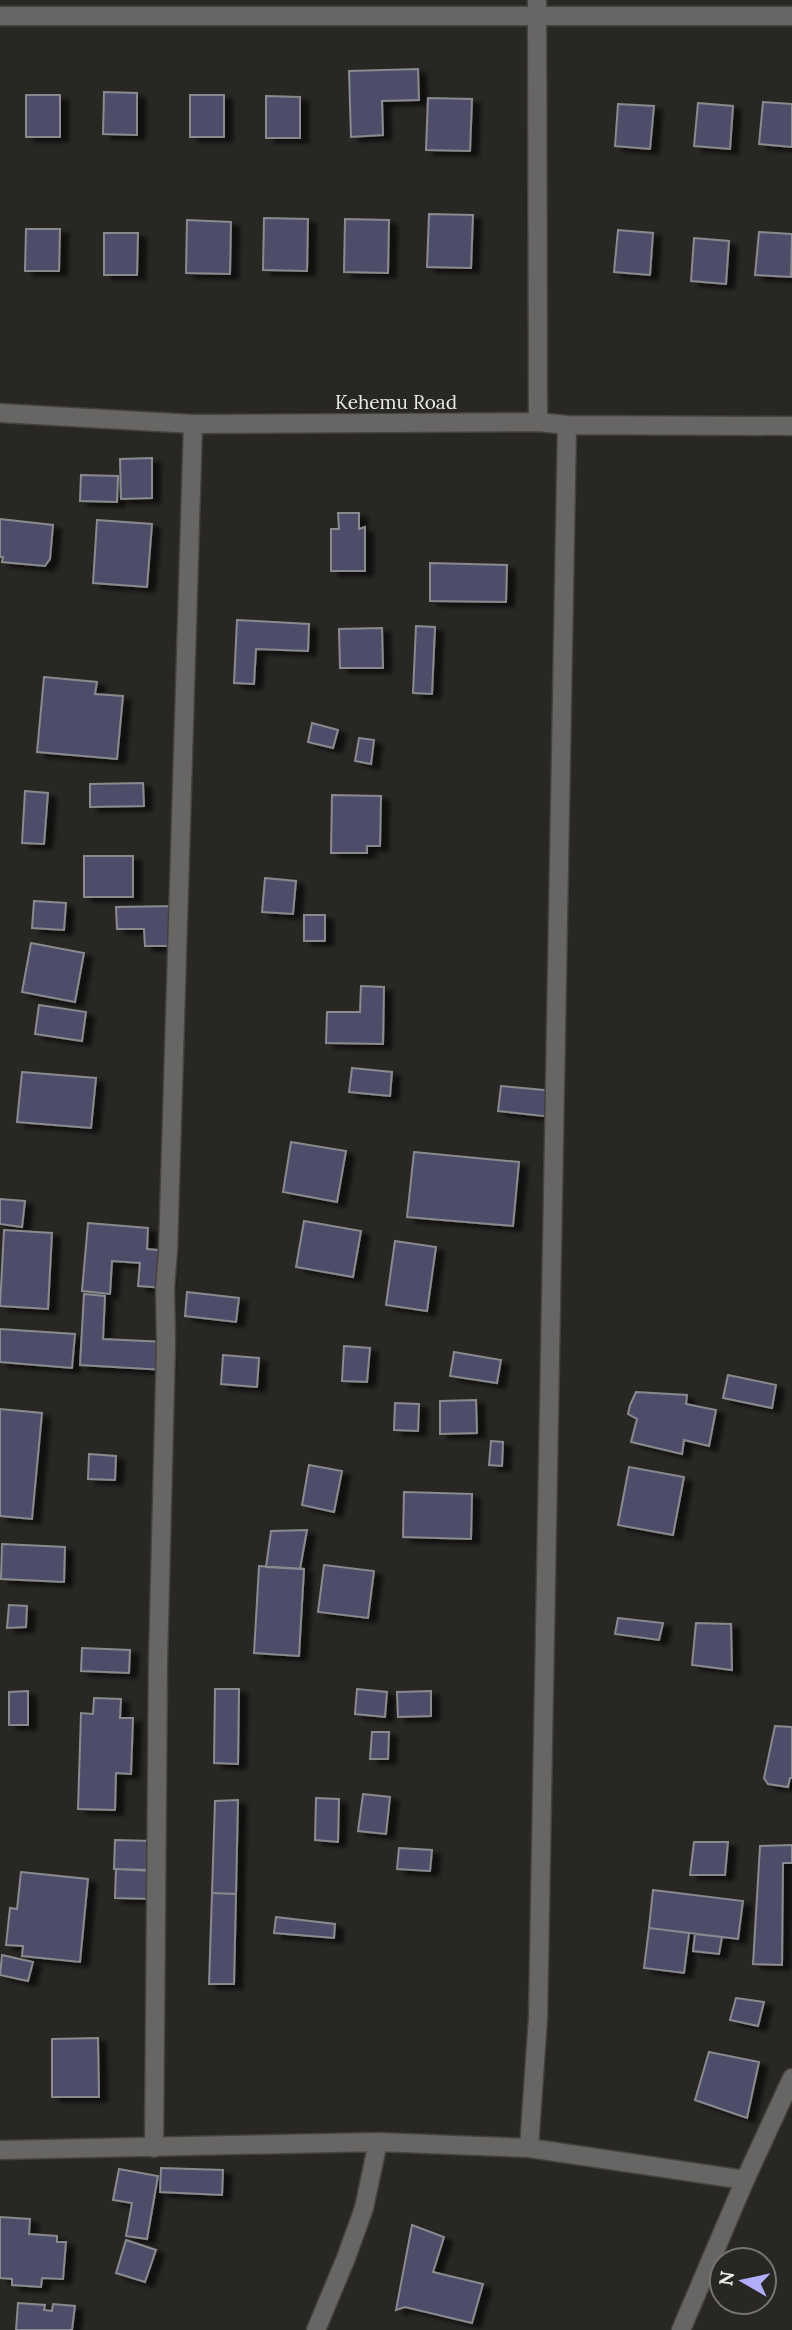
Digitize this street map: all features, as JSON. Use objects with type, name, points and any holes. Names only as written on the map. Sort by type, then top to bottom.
[{"type":"street","points":[[0,16],[537,7],[792,16]]},
{"type":"street","points":[[537,7],[538,422]]},
{"type":"street","name":"Kehemu Road","points":[[0,414],[193,424],[538,422],[567,425],[792,426]]},
{"type":"street","points":[[154,2147],[165,1288],[193,424]]},
{"type":"street","points":[[529,2148],[538,2003],[567,425]]},
{"type":"street","points":[[681,2330],[792,2078]]},
{"type":"street","points":[[317,2330],[363,2208],[378,2142]]},
{"type":"street","points":[[0,2150],[378,2142],[529,2148],[745,2180]]},
{"type":"building","points":[[418,69],[419,100],[382,101],[383,135],[351,137],[349,71]]},
{"type":"building","points":[[104,92],[137,93],[137,135],[103,134]]},
{"type":"building","points":[[26,95],[60,95],[60,137],[26,137]]},
{"type":"building","points":[[190,95],[224,95],[224,137],[190,137]]},
{"type":"building","points":[[266,96],[300,97],[300,138],[266,138]]},
{"type":"building","points":[[428,98],[472,99],[470,151],[426,150]]},
{"type":"building","points":[[763,102],[792,104],[792,147],[759,144]]},
{"type":"building","points":[[698,103],[733,106],[730,149],[694,146]]},
{"type":"building","points":[[618,104],[654,106],[650,149],[615,146]]},
{"type":"building","points":[[429,214],[473,215],[471,268],[427,267]]},
{"type":"building","points":[[264,218],[308,219],[307,271],[263,270]]},
{"type":"building","points":[[345,219],[389,220],[388,273],[344,272]]},
{"type":"building","points":[[187,220],[231,222],[230,274],[186,273]]},
{"type":"building","points":[[26,229],[60,229],[59,271],[25,271]]},
{"type":"building","points":[[618,230],[653,233],[650,275],[614,272]]},
{"type":"building","points":[[759,232],[792,234],[791,277],[755,275]]},
{"type":"building","points":[[104,233],[138,233],[137,275],[104,275]]},
{"type":"building","points":[[694,238],[729,241],[726,284],[691,281]]},
{"type":"building","points":[[152,458],[152,498],[121,499],[120,459]]},
{"type":"building","points":[[81,475],[118,476],[117,502],[80,501]]},
{"type":"building","points":[[338,513],[359,513],[359,529],[365,527],[365,571],[331,571],[331,529],[339,529]]},
{"type":"building","points":[[0,519],[53,525],[50,559],[45,566],[2,562]]},
{"type":"building","points":[[97,520],[152,524],[147,587],[93,583]]},
{"type":"building","points":[[430,563],[507,565],[506,602],[430,601]]},
{"type":"building","points":[[237,620],[309,624],[308,651],[256,649],[254,684],[234,683]]},
{"type":"building","points":[[416,626],[435,627],[432,694],[413,693]]},
{"type":"building","points":[[382,628],[383,668],[340,668],[339,629]]},
{"type":"building","points":[[44,677],[97,682],[95,694],[123,696],[117,759],[37,752]]},
{"type":"building","points":[[312,723],[338,730],[333,748],[308,742]]},
{"type":"building","points":[[359,738],[374,740],[371,764],[355,761]]},
{"type":"building","points":[[143,783],[144,806],[90,807],[90,784]]},
{"type":"building","points":[[25,791],[48,793],[44,844],[22,843]]},
{"type":"building","points":[[332,795],[381,796],[380,846],[367,846],[367,853],[331,853]]},
{"type":"building","points":[[84,856],[133,856],[133,897],[84,897]]},
{"type":"building","points":[[265,878],[296,881],[293,914],[262,912]]},
{"type":"building","points":[[34,901],[66,903],[64,930],[32,928]]},
{"type":"building","points":[[176,906],[176,946],[145,946],[144,929],[117,929],[116,907]]},
{"type":"building","points":[[304,915],[325,915],[325,941],[304,941]]},
{"type":"building","points":[[31,943],[84,953],[75,1002],[22,992]]},
{"type":"building","points":[[361,986],[384,987],[383,1044],[326,1043],[327,1012],[360,1012]]},
{"type":"building","points":[[39,1005],[86,1012],[82,1041],[35,1034]]},
{"type":"building","points":[[352,1068],[392,1072],[390,1096],[349,1092]]},
{"type":"building","points":[[22,1072],[96,1078],[91,1128],[17,1122]]},
{"type":"building","points":[[501,1086],[554,1091],[552,1117],[498,1111]]},
{"type":"building","points":[[291,1142],[346,1151],[337,1202],[283,1192]]},
{"type":"building","points":[[414,1152],[519,1162],[513,1226],[407,1217]]},
{"type":"building","points":[[0,1199],[25,1201],[22,1227],[0,1224]]},
{"type":"building","points":[[304,1221],[361,1231],[353,1277],[296,1267]]},
{"type":"building","points":[[88,1223],[148,1228],[147,1249],[168,1251],[165,1288],[138,1286],[140,1263],[112,1261],[110,1294],[82,1291]]},
{"type":"building","points":[[4,1230],[52,1233],[48,1309],[0,1306]]},
{"type":"building","points":[[395,1241],[436,1247],[427,1311],[386,1305]]},
{"type":"building","points":[[187,1292],[239,1298],[236,1322],[185,1316]]},
{"type":"building","points":[[84,1294],[105,1296],[103,1339],[166,1342],[165,1370],[80,1365]]},
{"type":"building","points":[[0,1329],[75,1334],[72,1368],[0,1362]]},
{"type":"building","points":[[344,1346],[370,1348],[367,1382],[342,1381]]},
{"type":"building","points":[[454,1352],[501,1360],[497,1383],[450,1376]]},
{"type":"building","points":[[223,1355],[259,1358],[257,1387],[221,1384]]},
{"type":"building","points":[[728,1375],[776,1385],[772,1408],[723,1398]]},
{"type":"building","points":[[636,1392],[687,1395],[686,1404],[716,1410],[709,1446],[684,1440],[682,1454],[631,1442],[637,1419],[628,1414]]},
{"type":"building","points":[[476,1400],[477,1433],[440,1434],[440,1401]]},
{"type":"building","points":[[395,1403],[419,1404],[418,1431],[394,1430]]},
{"type":"building","points":[[0,1409],[42,1413],[32,1519],[0,1516]]},
{"type":"building","points":[[491,1441],[503,1442],[502,1466],[489,1465]]},
{"type":"building","points":[[89,1454],[116,1456],[115,1480],[88,1479]]},
{"type":"building","points":[[309,1465],[342,1471],[334,1512],[302,1505]]},
{"type":"building","points":[[629,1467],[684,1477],[673,1535],[618,1525]]},
{"type":"building","points":[[404,1492],[472,1494],[471,1539],[403,1537]]},
{"type":"building","points":[[307,1530],[300,1569],[266,1567],[271,1531]]},
{"type":"building","points":[[2,1544],[65,1547],[64,1582],[1,1579]]},
{"type":"building","points":[[324,1565],[374,1571],[368,1618],[318,1612]]},
{"type":"building","points":[[259,1566],[304,1569],[299,1656],[254,1653]]},
{"type":"building","points":[[9,1605],[27,1606],[26,1627],[7,1628]]},
{"type":"building","points":[[618,1618],[663,1623],[659,1640],[615,1634]]},
{"type":"building","points":[[696,1623],[731,1624],[732,1670],[692,1665]]},
{"type":"building","points":[[82,1648],[130,1650],[129,1673],[81,1671]]},
{"type":"building","points":[[215,1689],[239,1689],[238,1764],[214,1763]]},
{"type":"building","points":[[357,1689],[387,1692],[385,1717],[355,1714]]},
{"type":"building","points":[[28,1691],[28,1725],[9,1725],[9,1692]]},
{"type":"building","points":[[431,1691],[431,1716],[398,1717],[397,1692]]},
{"type":"building","points":[[94,1698],[121,1699],[120,1718],[133,1718],[131,1774],[116,1773],[115,1810],[78,1809],[81,1713],[93,1714]]},
{"type":"building","points":[[775,1726],[792,1727],[792,1778],[788,1787],[768,1784],[764,1778]]},
{"type":"building","points":[[372,1732],[389,1732],[388,1759],[370,1759]]},
{"type":"building","points":[[363,1794],[390,1797],[386,1834],[358,1831]]},
{"type":"building","points":[[316,1798],[339,1799],[338,1842],[315,1840]]},
{"type":"building","points":[[238,1800],[236,1894],[212,1893],[215,1801]]},
{"type":"building","points":[[115,1840],[153,1841],[152,1870],[114,1869]]},
{"type":"building","points":[[694,1842],[728,1842],[725,1875],[690,1875]]},
{"type":"building","points":[[792,1845],[792,1863],[783,1863],[782,1965],[753,1964],[760,1846]]},
{"type":"building","points":[[399,1848],[432,1850],[430,1871],[397,1869]]},
{"type":"building","points":[[116,1869],[154,1871],[153,1899],[115,1898]]},
{"type":"building","points":[[21,1872],[88,1879],[80,1962],[22,1956],[23,1946],[6,1945],[10,1908],[17,1909]]},
{"type":"building","points":[[653,1890],[743,1901],[738,1939],[649,1928]]},
{"type":"building","points":[[212,1893],[236,1894],[234,1984],[209,1984]]},
{"type":"building","points":[[276,1917],[335,1924],[334,1938],[274,1933]]},
{"type":"building","points":[[649,1928],[689,1933],[684,1973],[644,1968]]},
{"type":"building","points":[[695,1934],[722,1937],[719,1954],[693,1951]]},
{"type":"building","points":[[2,1955],[33,1962],[28,1981],[0,1975]]},
{"type":"building","points":[[736,1998],[764,2002],[758,2026],[730,2020]]},
{"type":"building","points":[[98,2038],[99,2097],[52,2097],[52,2039]]},
{"type":"building","points":[[709,2052],[759,2062],[747,2118],[695,2100]]},
{"type":"building","points":[[161,2168],[223,2170],[222,2195],[160,2192]]},
{"type":"building","points":[[119,2169],[158,2176],[147,2239],[126,2236],[132,2203],[113,2200]]},
{"type":"building","points":[[0,2217],[30,2219],[29,2234],[57,2236],[57,2242],[66,2242],[63,2279],[42,2278],[41,2287],[12,2285],[12,2279],[0,2278]]},
{"type":"building","points":[[412,2225],[444,2237],[433,2272],[483,2284],[472,2323],[405,2307],[396,2310]]},
{"type":"building","points":[[126,2240],[156,2250],[145,2282],[116,2273]]},
{"type":"building","points":[[18,2303],[45,2305],[44,2310],[52,2311],[53,2304],[75,2306],[72,2330],[16,2330]]}]
